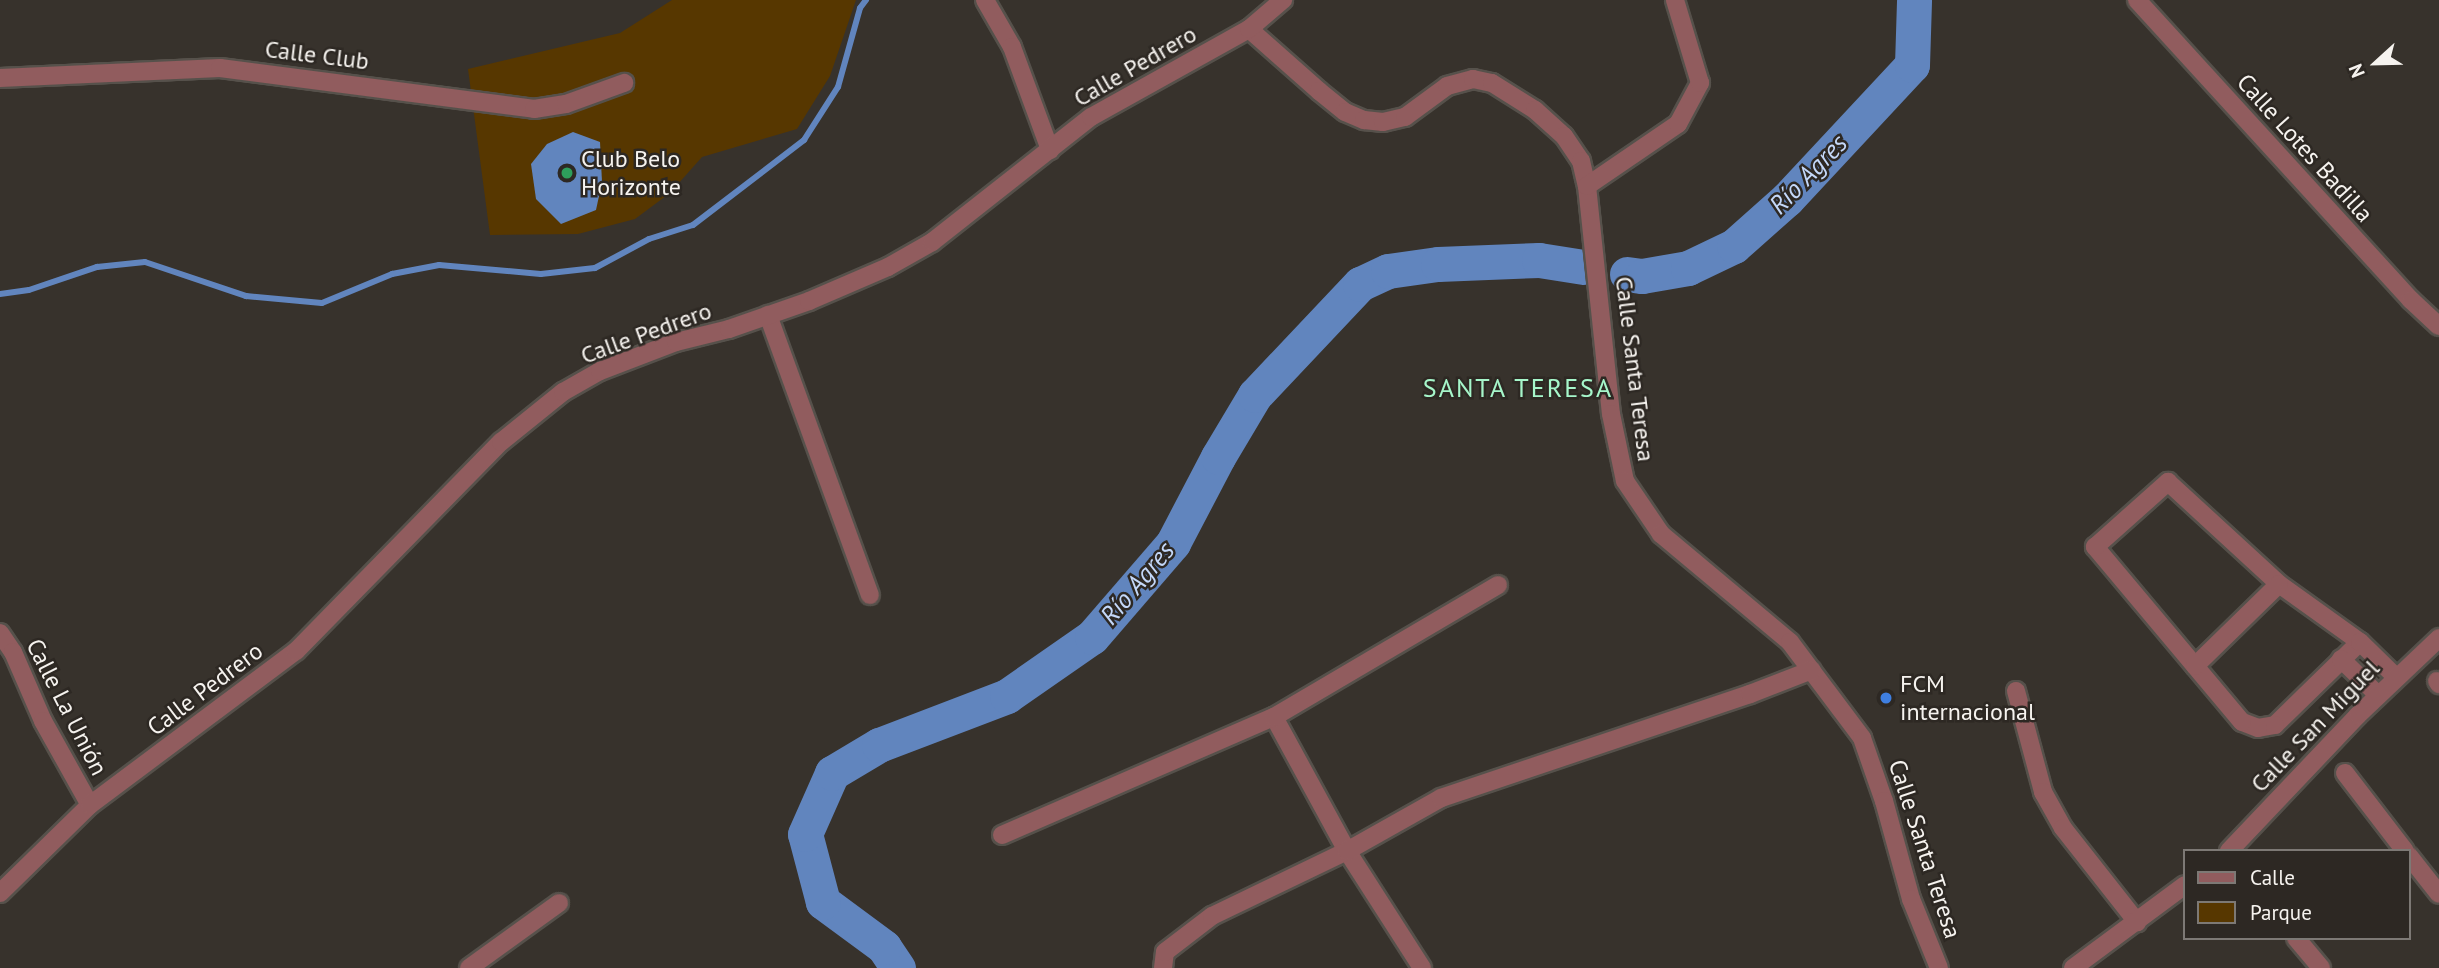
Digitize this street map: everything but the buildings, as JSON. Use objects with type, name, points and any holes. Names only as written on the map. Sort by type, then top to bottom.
[{"type":"street","points":[[985,0],[1012,47],[1050,150]]},
{"type":"street","name":"Calle Pedrero","points":[[0,892],[90,804],[296,651],[501,442],[563,392],[600,371],[664,347],[768,315],[888,267],[932,242],[1091,117],[1249,29],[1283,0]]},
{"type":"street","points":[[1587,186],[1678,124],[1700,83],[1675,0]]},
{"type":"street","name":"Calle Lotes Badilla","points":[[2137,0],[2410,300],[2439,326]]},
{"type":"street","name":"Calle Santa Teresa","points":[[1249,29],[1345,112],[1364,120],[1383,122],[1405,117],[1447,86],[1461,80],[1492,83],[1535,110],[1564,136],[1581,161],[1587,186],[1611,414],[1625,481],[1661,534],[1790,642],[1862,738],[1884,801],[1911,899],[1939,968]]},
{"type":"street","name":"Calle Club","points":[[0,78],[220,68],[534,109],[566,104],[624,83]]},
{"type":"street","points":[[768,315],[870,595]]},
{"type":"street","points":[[2360,642],[2275,724],[2258,728],[2242,722],[2095,547],[2168,481],[2279,584],[2360,642],[2396,677]]},
{"type":"street","points":[[2195,666],[2279,584]]},
{"type":"street","points":[[1002,835],[1274,717],[1498,585]]},
{"type":"street","name":"Calle La Unión","points":[[0,633],[13,652],[43,721],[90,804]]},
{"type":"street","name":"Calle San Miguel","points":[[2231,849],[2378,695],[2439,638]]},
{"type":"street","points":[[2341,659],[2378,695]]},
{"type":"street","points":[[1163,968],[1165,952],[1212,916],[1347,851],[1441,798],[1750,694],[1812,670]]},
{"type":"street","points":[[2016,691],[2043,792],[2063,828],[2137,922]]},
{"type":"street","points":[[1274,717],[1347,851],[1422,968]]},
{"type":"street","points":[[2344,773],[2403,849]]},
{"type":"street","points":[[2411,859],[2439,894]]},
{"type":"street","points":[[2073,968],[2184,887]]},
{"type":"street","points":[[469,968],[559,903]]},
{"type":"street","points":[[2298,940],[2321,968]]},
{"type":"green space","name":"Club Belo Horizonte","points":[[672,0],[856,0],[830,76],[797,129],[702,157],[670,193],[635,219],[578,234],[490,235],[468,69],[620,33]]},
{"type":"water","name":"Club Belo Horizonte","points":[[573,132],[600,142],[602,182],[596,210],[561,224],[536,199],[531,164],[547,144]]},
{"type":"waterway","points":[[0,294],[29,290],[97,267],[145,262],[246,296],[322,303],[392,274],[439,265],[541,274],[595,268],[649,239],[693,225],[804,140],[838,87],[860,8],[866,0]]},
{"type":"waterway","name":"Río Agres","points":[[1627,274],[1642,276],[1688,268],[1734,246],[1787,199],[1912,65],[1914,0]]},
{"type":"waterway","name":"Río Agres","points":[[898,968],[884,947],[823,902],[805,834],[832,773],[879,745],[1007,696],[1092,637],[1173,543],[1218,457],[1255,395],[1360,284],[1388,271],[1438,264],[1539,260],[1583,267]]},
{"type":"place","name":"Club Belo Horizonte","points":[[567,173]]},
{"type":"place","name":"FCM internacional","points":[[1886,698]]},
{"type":"district","name":"SANTA TERESA","points":[[1518,388]]}]
